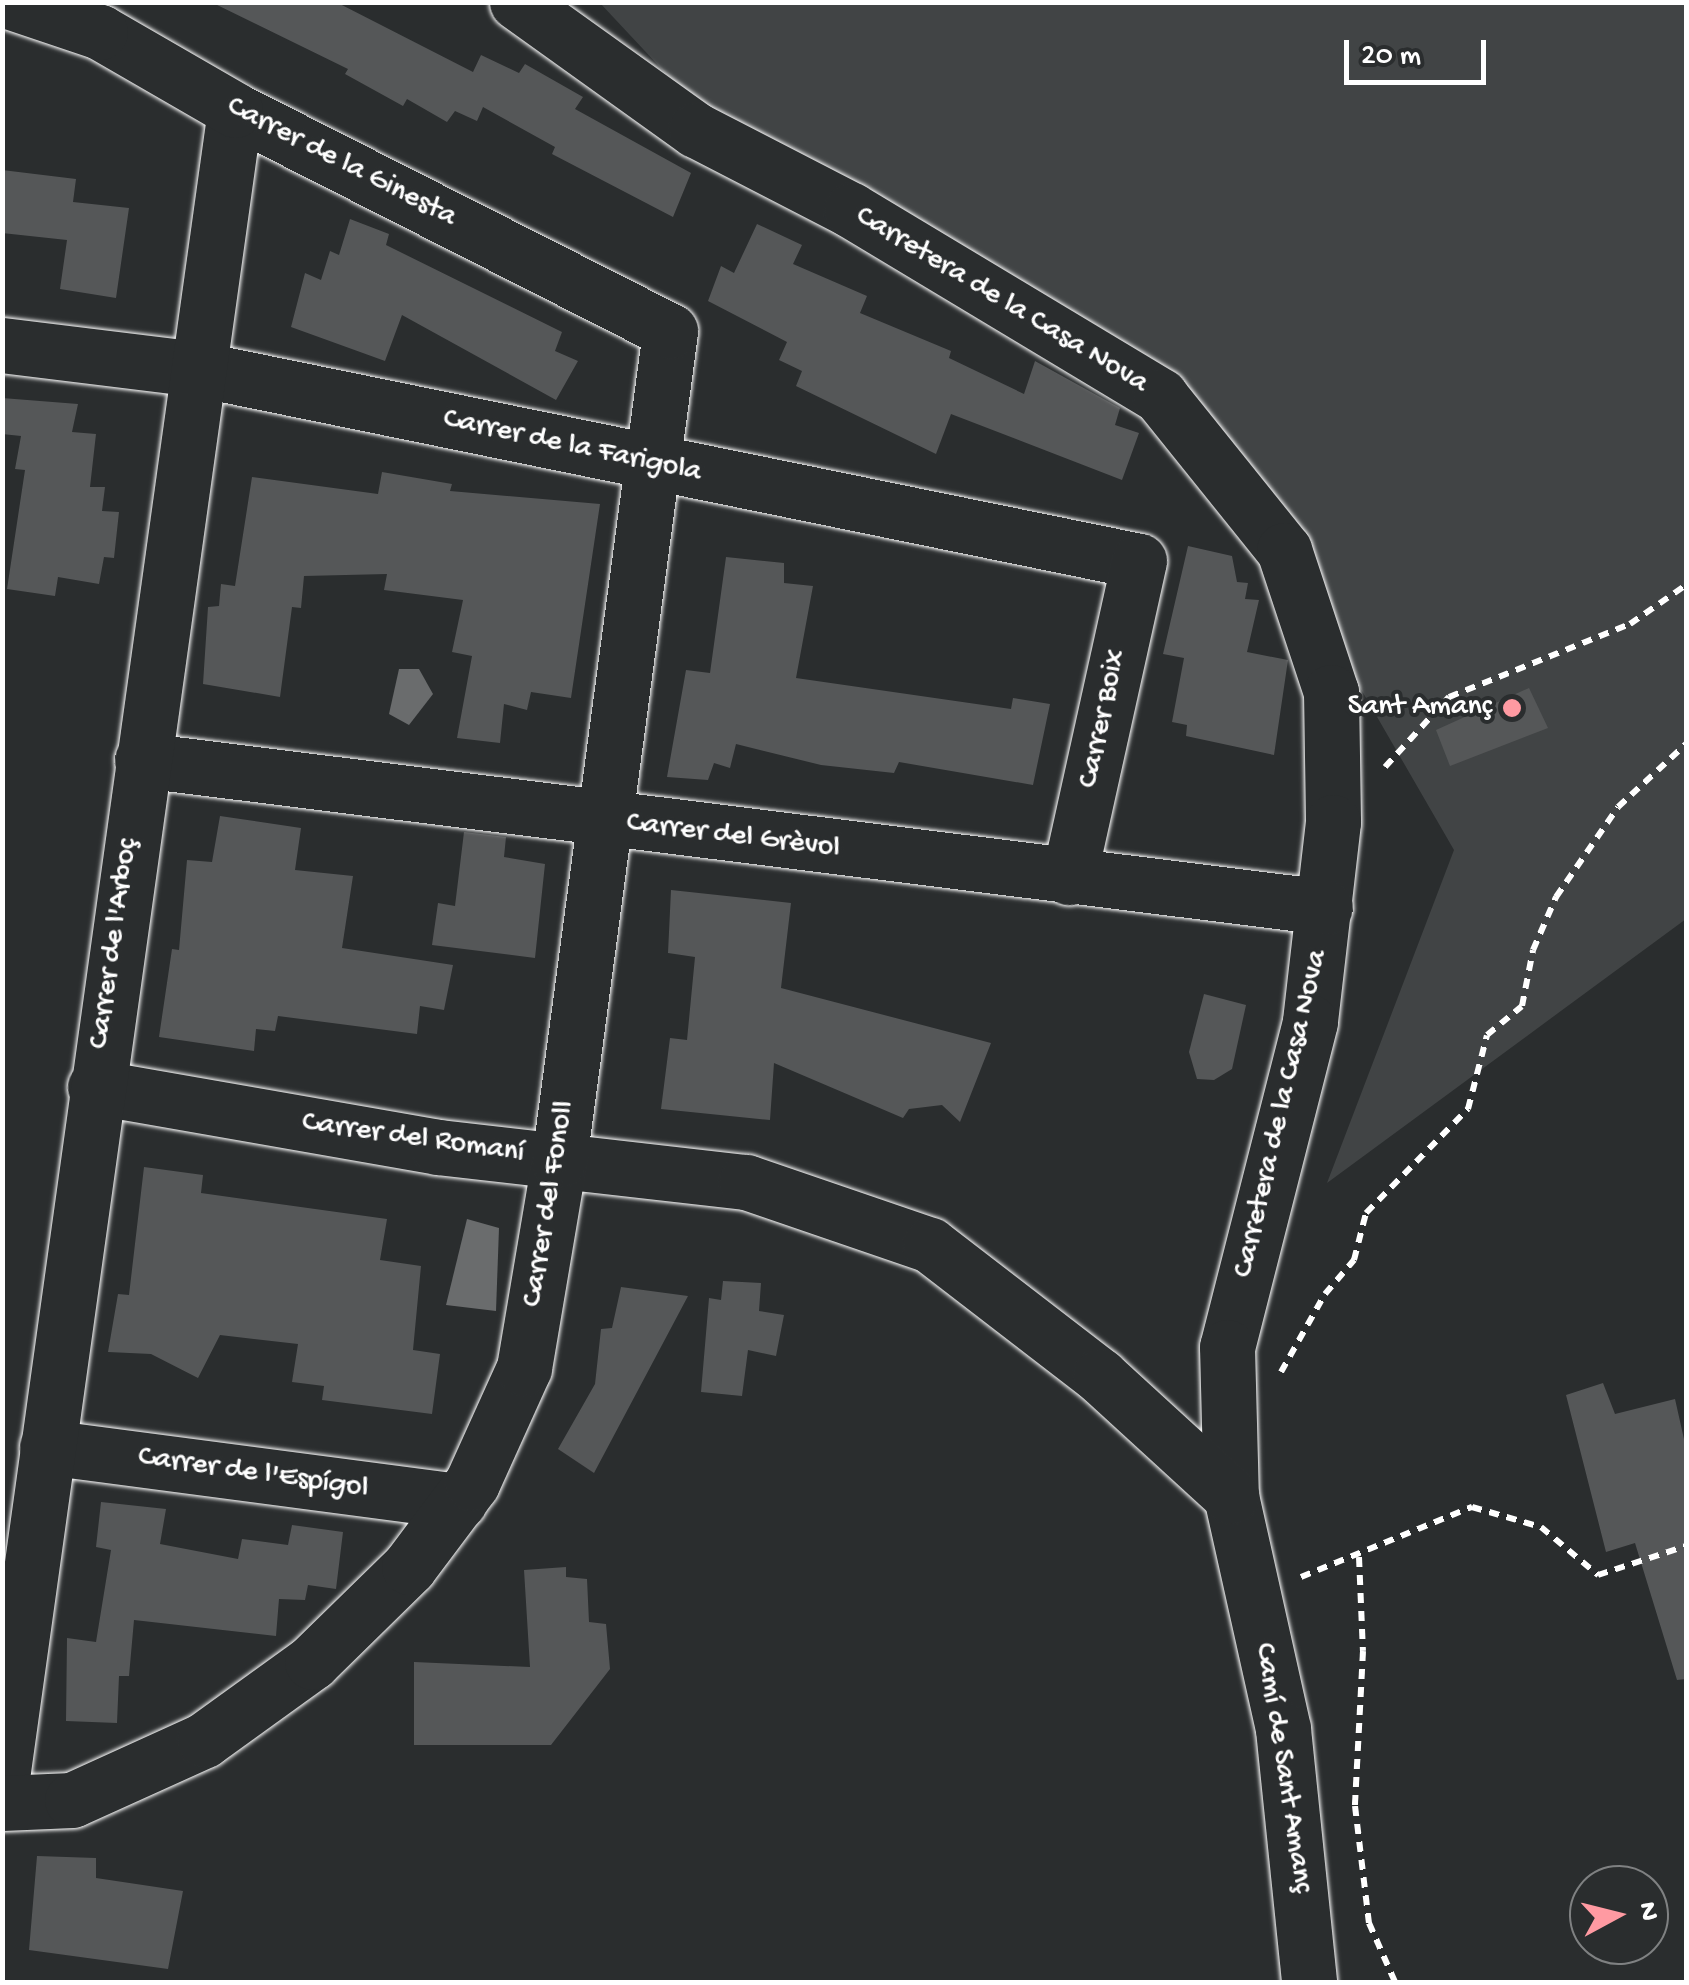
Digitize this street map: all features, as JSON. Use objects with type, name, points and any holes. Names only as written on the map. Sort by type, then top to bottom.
[{"type":"street","name":"Carrer de la Ginesta","points":[[11,2],[100,32],[236,110],[670,330]]},
{"type":"street","name":"Carretera de la Casa Nova","points":[[518,2],[696,130],[851,210],[1160,396],[1284,550],[1331,692],[1333,822],[1310,1022],[1227,1347],[1231,1496]]},
{"type":"street","name":"Carrer de l'Arboç","points":[[2,1778],[95,1087],[236,110]]},
{"type":"street","name":"Carrer del Fonoll","points":[[2,1803],[72,1800],[204,1740],[312,1662],[410,1567],[460,1501],[524,1368],[559,1160],[670,330]]},
{"type":"street","name":"Carrer de la Farigola","points":[[2,346],[198,369],[1139,561]]},
{"type":"street","name":"Carrer Boix","points":[[1069,877],[1139,561]]},
{"type":"street","name":"Carrer del Grèvol","points":[[142,760],[604,821],[1325,907]]},
{"type":"street","name":"Carrer del Romaní","points":[[95,1087],[438,1147],[746,1182],[930,1245],[1100,1376],[1231,1496]]},
{"type":"street","name":"Carrer de l'Espígol","points":[[47,1446],[460,1501]]},
{"type":"street","name":"Camí de Sant Amanç","points":[[1231,1496],[1283,1729],[1309,1982]]},
{"type":"path","points":[[1333,822],[1449,698],[1630,624],[1686,585]]},
{"type":"path","points":[[1270,1386],[1325,1294],[1354,1260],[1366,1213],[1468,1108],[1487,1036],[1522,1006],[1533,950],[1556,897],[1618,807],[1686,744]]},
{"type":"path","points":[[1253,1594],[1359,1556],[1472,1507],[1541,1526],[1598,1575],[1686,1546]]},
{"type":"path","points":[[1359,1556],[1363,1651],[1355,1806],[1369,1923],[1395,1982]]},
{"type":"shaded area","points":[[600,3],[1686,3],[1686,919],[1327,1183],[1454,850],[1180,376],[700,110]]},
{"type":"shaded area","points":[[399,669],[419,669],[433,694],[409,725],[389,714]]},
{"type":"shaded area","points":[[467,1219],[499,1228],[496,1311],[446,1305]]},
{"type":"building","points":[[211,2],[336,2],[473,72],[481,55],[519,73],[525,64],[583,97],[575,109],[691,173],[673,217],[552,154],[555,147],[483,107],[477,121],[455,111],[447,122],[407,99],[403,106],[345,74],[348,69]]},
{"type":"building","points":[[2,170],[76,179],[73,202],[129,208],[116,298],[60,289],[67,240],[2,233]]},
{"type":"building","points":[[350,219],[389,234],[386,245],[562,332],[555,351],[578,361],[556,400],[402,315],[385,361],[291,327],[305,273],[321,280],[330,251],[339,255]]},
{"type":"building","points":[[757,224],[802,245],[793,264],[867,296],[860,313],[951,351],[949,358],[1024,394],[1035,361],[1120,408],[1115,425],[1139,433],[1122,480],[951,414],[936,454],[796,386],[802,371],[779,360],[787,342],[708,301],[721,266],[734,273]]},
{"type":"building","points":[[2,398],[78,404],[72,432],[96,434],[90,487],[105,487],[102,511],[119,512],[114,558],[104,557],[99,584],[58,577],[55,596],[7,589],[25,470],[15,469],[21,436],[2,434]]},
{"type":"building","points":[[382,472],[452,484],[450,491],[600,504],[571,698],[531,692],[527,710],[504,704],[500,743],[457,738],[472,656],[452,652],[463,600],[384,590],[387,574],[304,576],[301,608],[292,607],[280,697],[203,684],[208,607],[219,606],[221,584],[235,586],[252,477],[378,494]]},
{"type":"building","points":[[1188,546],[1232,556],[1237,582],[1248,583],[1245,599],[1259,600],[1247,652],[1288,660],[1274,755],[1186,736],[1187,725],[1172,722],[1184,658],[1163,654]]},
{"type":"building","points":[[726,557],[784,563],[784,583],[813,586],[796,678],[1011,709],[1013,698],[1050,704],[1033,785],[899,762],[894,773],[821,765],[736,744],[730,768],[714,763],[708,780],[667,777],[686,670],[710,673]]},
{"type":"building","name":"Sant Amanç","points":[[1529,688],[1548,728],[1450,766],[1436,730]]},
{"type":"building","points":[[220,816],[301,828],[295,870],[353,876],[342,948],[453,965],[444,1010],[420,1006],[417,1034],[278,1016],[275,1031],[256,1029],[254,1051],[159,1037],[172,949],[179,950],[187,860],[212,862]]},
{"type":"building","points":[[464,832],[506,837],[504,857],[545,864],[535,958],[432,945],[438,903],[455,906]]},
{"type":"building","points":[[671,890],[791,903],[781,988],[991,1043],[960,1122],[942,1105],[909,1109],[903,1118],[774,1063],[770,1120],[661,1109],[670,1038],[687,1040],[695,957],[668,953]]},
{"type":"building","points":[[1204,994],[1246,1005],[1232,1069],[1214,1080],[1197,1079],[1189,1052]]},
{"type":"building","points":[[144,1167],[203,1175],[201,1193],[387,1219],[380,1260],[421,1266],[413,1350],[440,1354],[432,1414],[322,1400],[324,1386],[292,1382],[298,1344],[220,1335],[198,1378],[151,1354],[108,1352],[118,1294],[129,1295]]},
{"type":"building","points":[[723,1281],[761,1283],[759,1311],[784,1315],[776,1356],[748,1350],[742,1396],[701,1392],[709,1298],[721,1300]]},
{"type":"building","points":[[621,1287],[688,1296],[594,1473],[558,1449],[595,1384],[601,1329],[612,1328]]},
{"type":"building","points":[[1603,1383],[1615,1414],[1675,1399],[1686,1448],[1686,1679],[1677,1680],[1635,1543],[1606,1552],[1566,1395]]},
{"type":"building","points":[[101,1502],[166,1509],[160,1544],[238,1559],[242,1539],[288,1545],[292,1525],[343,1532],[336,1589],[308,1585],[305,1600],[279,1599],[276,1636],[134,1620],[129,1676],[119,1676],[117,1723],[66,1721],[67,1638],[96,1642],[111,1550],[96,1547]]},
{"type":"building","points":[[566,1567],[566,1577],[587,1579],[589,1622],[606,1624],[610,1669],[551,1745],[414,1745],[414,1662],[530,1667],[524,1570]]},
{"type":"building","points":[[37,1856],[96,1858],[96,1878],[183,1891],[168,1969],[29,1950]]},
{"type":"place","name":"Sant Amanç","points":[[1512,708]]}]
